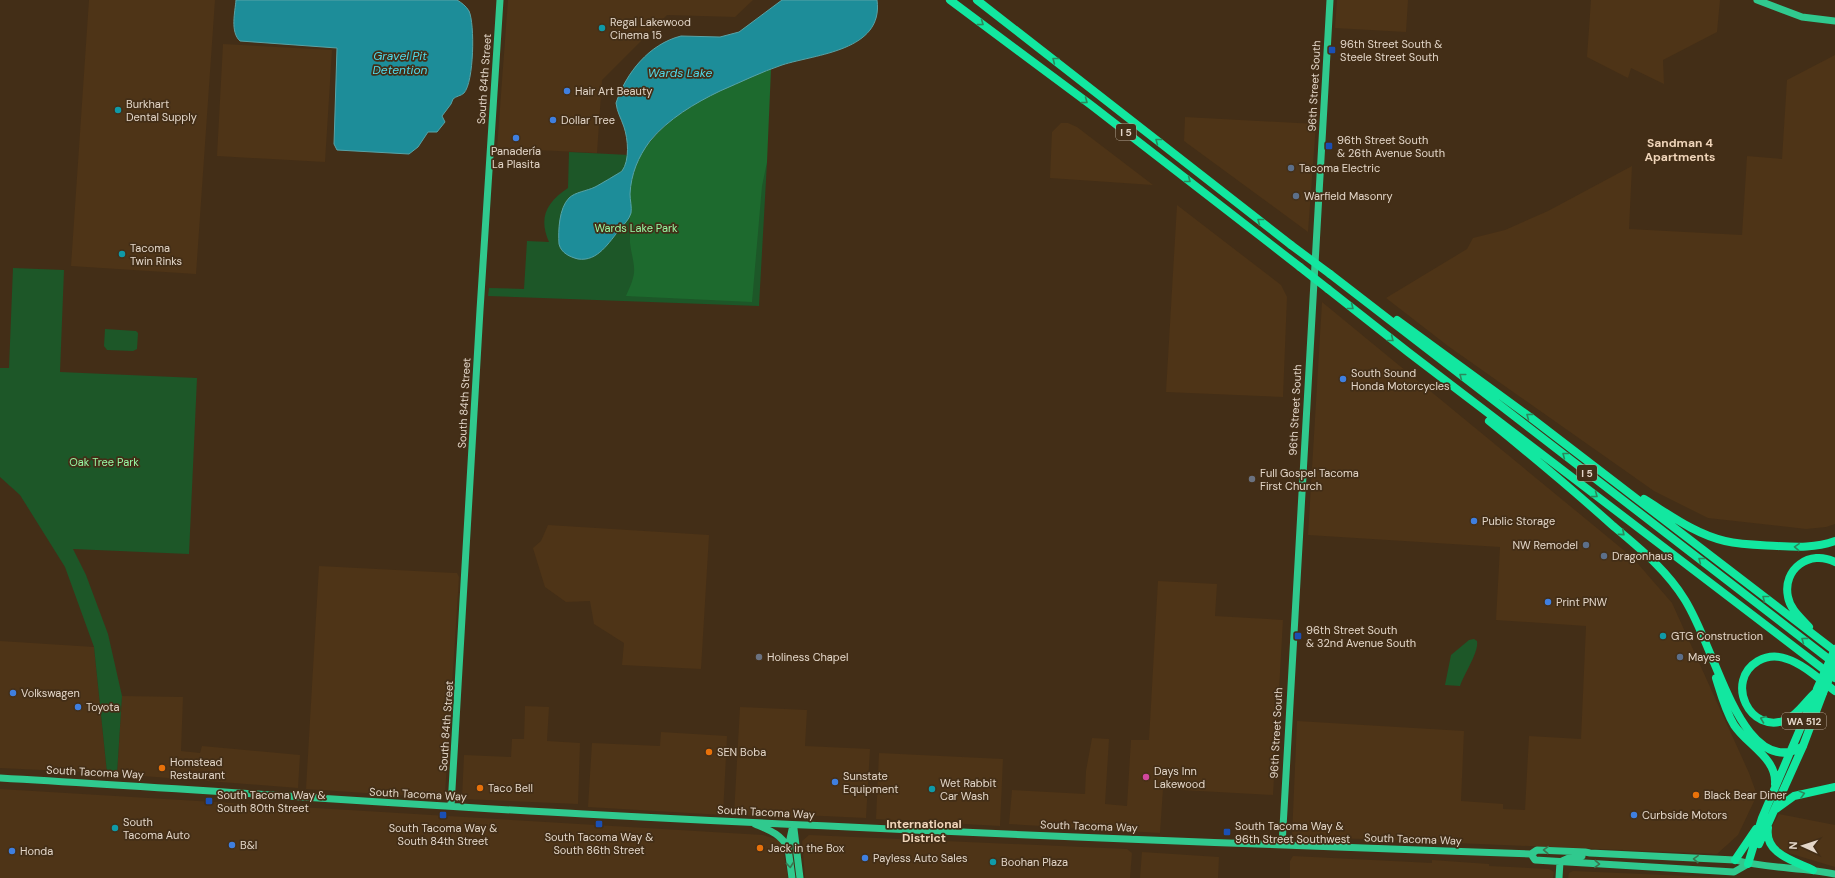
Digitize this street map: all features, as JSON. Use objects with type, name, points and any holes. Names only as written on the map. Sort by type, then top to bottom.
[{"type":"highway","name":"I 5","points":[[950,0],[1091,105],[1408,352],[1835,678]]},
{"type":"highway","name":"I 5","points":[[976,0],[1835,664]]},
{"type":"highway","points":[[1339,282],[1426,341],[1530,417],[1835,650]]},
{"type":"highway","points":[[1408,352],[1569,487],[1645,552],[1663,570],[1686,601],[1742,723],[1766,748],[1780,753],[1790,752],[1803,746]]},
{"type":"highway","points":[[1602,473],[1693,528],[1718,539],[1739,543],[1803,548],[1819,546],[1835,541]]},
{"type":"highway","points":[[1819,638],[1791,606],[1787,591],[1788,580],[1795,567],[1806,560],[1822,558],[1835,562]]},
{"type":"highway","points":[[1705,640],[1727,713],[1735,726],[1771,764],[1776,776],[1774,789]]},
{"type":"highway","name":"WA 512","points":[[1748,864],[1766,820],[1774,789],[1819,691],[1835,650]]},
{"type":"highway","points":[[1819,691],[1786,720],[1774,722],[1763,720],[1752,712],[1743,700],[1741,691],[1743,680],[1749,668],[1763,658],[1772,656],[1791,660],[1835,691]]},
{"type":"highway","name":"WA 512","points":[[1766,820],[1774,811],[1803,746],[1819,691],[1835,664]]},
{"type":"highway","points":[[1774,811],[1794,796],[1835,787]]},
{"type":"highway","points":[[1735,860],[1766,820]]},
{"type":"highway","points":[[1766,820],[1769,842],[1773,849],[1813,870]]},
{"type":"main road","name":"South 84th Street","points":[[452,806],[480,310],[500,0]]},
{"type":"main road","name":"96th Street South","points":[[1282,845],[1330,0]]},
{"type":"main road","points":[[1756,0],[1802,17],[1835,21]]},
{"type":"main road","name":"South Tacoma Way","points":[[0,778],[452,806],[793,824],[1531,854],[1538,850],[1585,852],[1590,854],[1735,860],[1748,864],[1813,870],[1835,874]]},
{"type":"main road","points":[[751,822],[782,837],[788,848]]},
{"type":"main road","points":[[792,878],[788,848],[793,824]]},
{"type":"main road","points":[[793,824],[800,878]]},
{"type":"main road","name":"South Tacoma Way","points":[[1531,854],[1535,860],[1734,872],[1748,864]]},
{"type":"main road","points":[[1559,878],[1560,862],[1571,857],[1590,854]]},
{"type":"shaded area","points":[[89,0],[215,0],[196,274],[71,266]]},
{"type":"shaded area","points":[[508,0],[753,0],[735,17],[667,15],[602,80],[597,153],[497,148]]},
{"type":"shaded area","points":[[1337,0],[1408,0],[1406,32],[1335,28]]},
{"type":"shaded area","points":[[1591,0],[1720,0],[1717,32],[1663,60],[1664,84],[1631,68],[1628,78],[1587,57]]},
{"type":"shaded area","points":[[223,44],[332,50],[325,162],[217,156]]},
{"type":"shaded area","points":[[1835,55],[1835,524],[1826,527],[1806,529],[1708,518],[1654,491],[1448,346],[1386,298],[1467,249],[1473,238],[1505,230],[1548,211],[1632,166],[1629,229],[1742,235],[1747,156],[1782,159],[1787,80]]},
{"type":"shaded area","points":[[1185,117],[1316,124],[1308,232],[1184,141]]},
{"type":"shaded area","points":[[1061,123],[1068,123],[1077,127],[1153,185],[1050,178],[1052,132]]},
{"type":"shaded area","points":[[1177,205],[1281,285],[1287,297],[1283,397],[1166,392]]},
{"type":"shaded area","points":[[1322,302],[1632,557],[1672,603],[1749,773],[1757,795],[1738,835],[1717,854],[1292,836],[1297,721],[1464,731],[1461,801],[1503,804],[1503,809],[1525,810],[1529,736],[1581,739],[1586,626],[1496,620],[1500,547],[1308,535]]},
{"type":"shaded area","points":[[548,525],[709,535],[701,669],[622,665],[624,643],[594,624],[590,601],[566,602],[545,587],[533,548],[541,541]]},
{"type":"shaded area","points":[[319,566],[457,573],[459,577],[445,794],[441,798],[306,789]]},
{"type":"shaded area","points":[[1158,581],[1217,584],[1215,616],[1283,620],[1273,795],[1163,789],[1160,833],[1009,824],[1012,790],[1085,794],[1086,771],[1092,738],[1109,739],[1105,804],[1127,806],[1131,740],[1149,740]]},
{"type":"shaded area","points":[[0,641],[94,647],[107,773],[0,768]]},
{"type":"shaded area","points":[[122,696],[183,697],[181,751],[200,753],[202,746],[300,755],[298,788],[117,774]]},
{"type":"shaded area","points":[[525,706],[549,707],[547,741],[580,743],[578,804],[462,799],[464,755],[511,757],[512,739],[524,739]]},
{"type":"shaded area","points":[[740,707],[807,710],[805,746],[870,749],[866,818],[801,815],[801,818],[734,815]]},
{"type":"shaded area","points":[[661,732],[727,736],[723,815],[588,807],[592,743],[660,746]]},
{"type":"shaded area","points":[[879,753],[1003,759],[1000,826],[876,819]]},
{"type":"shaded area","points":[[0,789],[763,835],[779,840],[783,848],[788,878],[0,878]]},
{"type":"shaded area","points":[[1779,814],[1835,825],[1835,867],[1782,851],[1773,842],[1771,829]]},
{"type":"shaded area","points":[[809,835],[1127,849],[1132,853],[1130,878],[805,878],[802,841]]},
{"type":"shaded area","points":[[1142,852],[1219,857],[1218,878],[1140,878]]},
{"type":"shaded area","points":[[1293,856],[1432,863],[1432,860],[1489,864],[1489,866],[1549,869],[1554,872],[1553,878],[1290,878],[1290,861]]},
{"type":"shaded area","points":[[1573,871],[1734,878],[1568,878],[1569,873]]},
{"type":"green space","points":[[771,69],[767,162],[762,186],[752,302],[626,296],[634,273],[630,243],[630,194],[634,170],[645,148],[661,130],[681,114],[703,100],[726,88]]},
{"type":"green space","name":"Wards Lake Park","points":[[569,152],[767,162],[759,306],[488,296],[489,288],[524,289],[527,241],[549,242],[544,225],[546,211],[555,199],[568,188]]},
{"type":"green space","name":"Oak Tree Park","points":[[13,268],[64,270],[60,372],[197,378],[189,554],[73,549],[86,575],[108,634],[122,696],[117,774],[107,773],[94,647],[65,567],[20,495],[0,477],[0,368],[9,368]]},
{"type":"green space","points":[[105,329],[136,331],[138,333],[137,349],[133,351],[107,350],[104,346]]},
{"type":"green space","points":[[1474,639],[1477,641],[1476,651],[1460,686],[1445,685],[1451,655],[1469,640]]},
{"type":"water","name":"Gravel Pit Detention","points":[[236,0],[457,0],[467,8],[471,18],[473,40],[472,66],[467,87],[464,93],[453,99],[442,116],[445,122],[437,132],[428,132],[418,147],[409,154],[337,150],[334,144],[337,48],[240,41],[234,27]]},
{"type":"water","name":"Wards Lake","points":[[782,0],[877,0],[876,17],[870,30],[859,40],[845,48],[782,65],[759,74],[720,91],[692,106],[673,119],[657,133],[642,153],[634,173],[631,187],[631,213],[628,220],[612,240],[597,254],[585,259],[578,259],[569,256],[564,252],[559,244],[559,233],[561,214],[566,202],[574,194],[595,187],[618,174],[625,166],[628,149],[624,127],[616,103],[626,81],[640,61],[659,46],[669,40],[681,36],[720,37],[739,32]]},
{"type":"place","name":"Regal Lakewood Cinema 15","points":[[602,28]]},
{"type":"place","name":"96th Street South & Steele Street South","points":[[1332,50]]},
{"type":"place","name":"Hair Art Beauty","points":[[567,91]]},
{"type":"place","name":"Burkhart Dental Supply","points":[[118,110]]},
{"type":"place","name":"Dollar Tree","points":[[553,120]]},
{"type":"place","name":"Panadería La Plasita","points":[[516,138]]},
{"type":"place","name":"96th Street South & 26th Avenue South","points":[[1329,146]]},
{"type":"place","name":"Tacoma Electric","points":[[1291,168]]},
{"type":"place","name":"Warfield Masonry","points":[[1296,196]]},
{"type":"place","name":"Tacoma Twin Rinks","points":[[122,254]]},
{"type":"place","name":"South Sound Honda Motorcycles","points":[[1343,379]]},
{"type":"place","name":"Full Gospel Tacoma First Church","points":[[1252,479]]},
{"type":"place","name":"Public Storage","points":[[1474,521]]},
{"type":"place","name":"NW Remodel","points":[[1586,545]]},
{"type":"place","name":"Dragonhaus","points":[[1604,556]]},
{"type":"place","name":"Print PNW","points":[[1548,602]]},
{"type":"place","name":"96th Street South & 32nd Avenue South","points":[[1298,636]]},
{"type":"place","name":"GTG Construction","points":[[1663,636]]},
{"type":"place","name":"Holiness Chapel","points":[[759,657]]},
{"type":"place","name":"Mayes","points":[[1680,657]]},
{"type":"place","name":"Volkswagen","points":[[13,693]]},
{"type":"place","name":"Toyota","points":[[78,707]]},
{"type":"place","name":"SEN Boba","points":[[709,752]]},
{"type":"place","name":"Homstead Restaurant","points":[[162,768]]},
{"type":"place","name":"Days Inn Lakewood","points":[[1146,777]]},
{"type":"place","name":"Sunstate Equipment","points":[[835,782]]},
{"type":"place","name":"Taco Bell","points":[[480,788]]},
{"type":"place","name":"Wet Rabbit Car Wash","points":[[932,789]]},
{"type":"place","name":"Black Bear Diner","points":[[1696,795]]},
{"type":"place","name":"South Tacoma Way & South 80th Street","points":[[209,801]]},
{"type":"place","name":"South Tacoma Way & South 84th Street","points":[[443,815]]},
{"type":"place","name":"Curbside Motors","points":[[1634,815]]},
{"type":"place","name":"South Tacoma Way & South 86th Street","points":[[599,824]]},
{"type":"place","name":"South Tacoma Auto","points":[[115,828]]},
{"type":"place","name":"South Tacoma Way & 96th Street Southwest","points":[[1227,832]]},
{"type":"place","name":"B&I","points":[[232,845]]},
{"type":"place","name":"Jack in the Box","points":[[760,848]]},
{"type":"place","name":"Honda","points":[[12,851]]},
{"type":"place","name":"Payless Auto Sales","points":[[865,858]]},
{"type":"place","name":"Boohan Plaza","points":[[993,862]]},
{"type":"district","name":"Sandman 4 Apartments","points":[[1680,150]]},
{"type":"district","name":"International District","points":[[924,831]]}]
